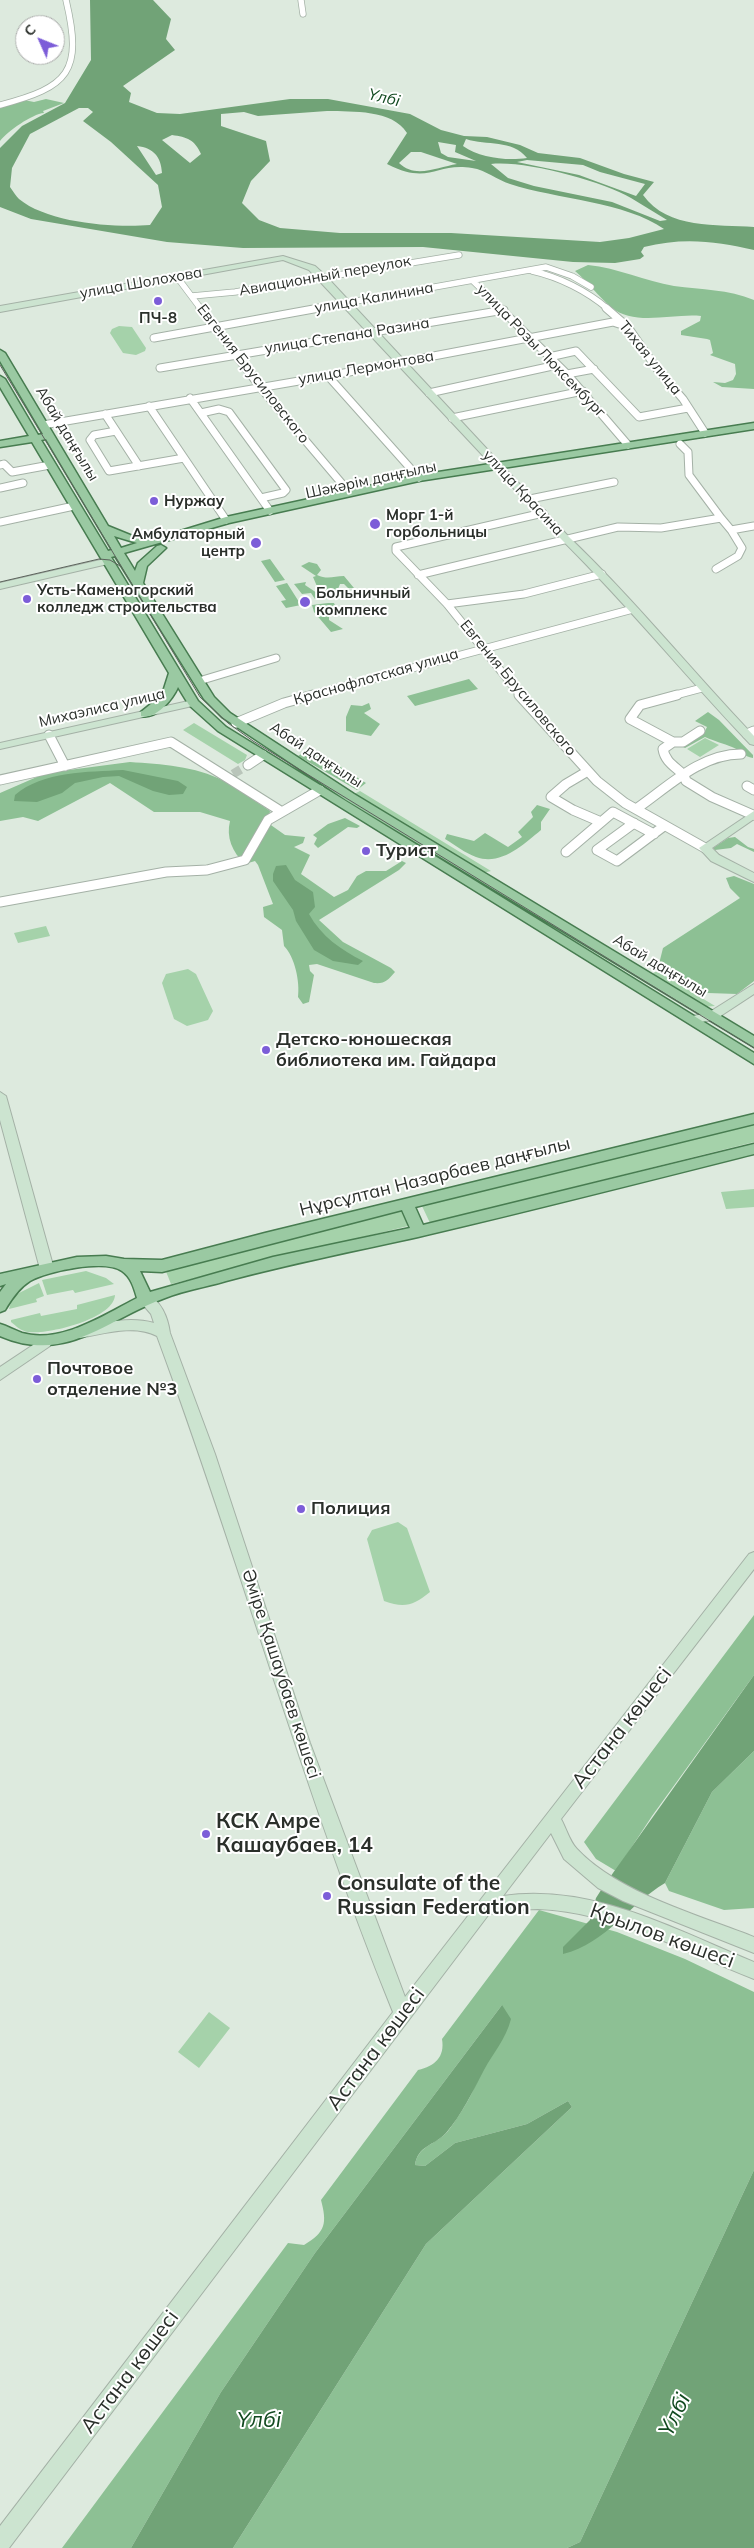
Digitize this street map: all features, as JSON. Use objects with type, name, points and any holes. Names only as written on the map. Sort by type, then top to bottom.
[{"type":"main road","name":"Абай даңғылы","points":[[0,353],[48,436],[210,699],[236,723],[357,801],[754,1042]]},
{"type":"main road","name":"Абай даңғылы","points":[[0,379],[193,703],[222,728],[263,755],[754,1059]]},
{"type":"main road","name":"Шәкәрім даңғылы","points":[[216,527],[226,520],[351,495],[628,445],[680,444],[754,426]]},
{"type":"main road","name":"Шәкәрім даңғылы","points":[[107,558],[164,544],[216,527],[419,478],[502,468],[655,444],[705,433],[754,432]]},
{"type":"main road","points":[[0,444],[48,436]]},
{"type":"main road","points":[[104,528],[137,541],[164,544]]},
{"type":"main road","points":[[137,582],[142,566],[164,544]]},
{"type":"main road","points":[[145,714],[169,696],[173,688],[175,672]]},
{"type":"main road","name":"Михаэлиса улица","points":[[0,746],[210,699]]},
{"type":"main road","name":"Нұрсұлтан Назарбаев даңғылы","points":[[0,1280],[85,1261],[162,1266],[754,1119]]},
{"type":"main road","points":[[0,1330],[28,1341],[45,1342],[74,1334],[118,1316],[145,1299],[273,1263],[419,1231],[754,1149]]},
{"type":"main road","points":[[406,1204],[419,1231]]},
{"type":"main road","points":[[124,1265],[136,1278],[145,1299]]},
{"type":"main road","name":"Нұрсұлтан Назарбаев даңғылы","points":[[0,1306],[3,1298],[15,1284],[28,1274]]},
{"type":"street","points":[[0,105],[53,87],[65,73],[75,47],[66,0]]},
{"type":"street","points":[[301,0],[303,14]]},
{"type":"street","name":"Авиационный переулок","points":[[192,296],[235,292],[459,255]]},
{"type":"street","name":"улица Красина","points":[[283,258],[290,258],[312,268],[322,277],[399,362],[502,468],[565,538],[602,574],[702,688],[750,733],[754,742]]},
{"type":"street","name":"улица Шолохова","points":[[0,309],[283,258]]},
{"type":"street","name":"улица Калинина","points":[[154,338],[546,267],[572,276],[591,287]]},
{"type":"street","name":"Тихая улица","points":[[530,271],[550,276],[595,298],[628,327],[705,433]]},
{"type":"street","name":"Евгения Брусиловского","points":[[177,277],[260,387],[351,495]]},
{"type":"street","name":"улица Розы Люксембург","points":[[473,281],[567,374],[628,445]]},
{"type":"street","name":"улица Степана Разина","points":[[160,368],[504,310]]},
{"type":"street","name":"улица Лермонтова","points":[[43,425],[190,398],[328,376],[613,322],[628,327]]},
{"type":"street","points":[[549,357],[576,351],[639,417],[688,408]]},
{"type":"street","points":[[429,393],[558,365]]},
{"type":"street","points":[[567,374],[594,369]]},
{"type":"street","points":[[328,376],[419,478]]},
{"type":"street","points":[[452,418],[582,391]]},
{"type":"street","points":[[190,398],[270,511]]},
{"type":"street","points":[[149,406],[226,520]]},
{"type":"street","points":[[201,413],[219,409],[229,412],[286,490],[283,493],[261,498]]},
{"type":"street","points":[[105,414],[139,466]]},
{"type":"street","points":[[116,431],[94,435],[90,440],[109,471],[184,458]]},
{"type":"street","points":[[680,444],[688,452],[689,475],[731,530],[742,548],[738,556],[716,569]]},
{"type":"street","points":[[0,465],[4,464],[12,472],[50,465]]},
{"type":"street","points":[[530,499],[614,482]]},
{"type":"street","points":[[0,488],[23,484]]},
{"type":"street","points":[[0,522],[74,506]]},
{"type":"street","name":"Евгения Брусиловского","points":[[543,513],[396,548],[404,560],[447,604],[483,647],[514,689],[609,792],[664,826],[705,848],[715,858],[754,878]]},
{"type":"street","points":[[418,575],[565,538],[618,527],[661,528],[721,518]]},
{"type":"street","points":[[731,530],[754,526]]},
{"type":"street","name":"Шәкәрім даңғылы","points":[[0,579],[107,558]]},
{"type":"street","name":"Шәкәрім даңғылы","points":[[0,586],[107,558]]},
{"type":"street","points":[[447,604],[524,594],[602,574]]},
{"type":"street","name":"Краснофлотская улица","points":[[236,723],[284,703],[483,647],[633,609]]},
{"type":"street","points":[[199,680],[276,658]]},
{"type":"street","points":[[700,731],[683,742],[672,742],[630,719],[640,705],[702,688]]},
{"type":"street","points":[[49,735],[65,766]]},
{"type":"street","points":[[0,780],[163,742],[171,742],[230,776],[282,812]]},
{"type":"street","points":[[672,742],[663,749],[663,756],[675,770],[685,776],[686,781],[712,797],[753,815]]},
{"type":"street","points":[[636,809],[719,755],[741,754]]},
{"type":"street","points":[[248,765],[263,755]]},
{"type":"street","points":[[588,771],[566,784],[551,797],[573,810],[601,822]]},
{"type":"street","points":[[0,902],[166,872],[207,870],[245,860],[268,820],[320,790]]},
{"type":"street","points":[[566,852],[625,803]]},
{"type":"street","points":[[613,812],[654,834]]},
{"type":"street","points":[[705,848],[753,815]]},
{"type":"street","points":[[634,823],[597,850],[617,861],[664,826]]},
{"type":"street","points":[[692,1020],[712,1016],[754,988]]},
{"type":"street","points":[[0,1096],[47,1269]]},
{"type":"street","name":"Әміре Қашаубаев көшесі","points":[[145,1299],[162,1320],[163,1334],[208,1454],[302,1743],[382,1963],[403,2014]]},
{"type":"street","points":[[74,1334],[142,1324],[154,1327],[163,1334]]},
{"type":"street","points":[[0,1374],[45,1342]]},
{"type":"street","name":"Астана көшесі","points":[[0,2543],[552,1818],[754,1558]]},
{"type":"street","name":"Крылов көшесі","points":[[552,1818],[570,1854],[604,1882],[629,1895],[754,1945]]},
{"type":"street","name":"Крылов көшесі","points":[[484,1907],[539,1901],[590,1907],[620,1917],[754,1971]]},
{"type":"shaded area","points":[[46,99],[64,103],[27,120],[14,128],[0,141],[0,108],[24,100],[34,102]]},
{"type":"shaded area","points":[[588,265],[610,269],[663,284],[725,292],[754,300],[754,389],[722,387],[713,382],[725,383],[733,380],[736,374],[735,364],[710,355],[713,353],[710,340],[681,335],[681,331],[700,321],[701,316],[642,318],[620,313],[606,303],[575,271]]},
{"type":"shaded area","points":[[119,326],[132,327],[146,348],[145,351],[136,355],[123,353],[110,333],[112,329]]},
{"type":"shaded area","points":[[270,559],[285,580],[275,582],[261,561]]},
{"type":"shaded area","points":[[309,562],[317,564],[321,570],[317,575],[328,578],[344,576],[354,588],[348,588],[344,584],[340,584],[338,589],[352,593],[350,596],[335,594],[332,598],[315,599],[311,593],[302,594],[294,584],[306,582],[305,585],[317,593],[319,591],[313,577],[316,576],[301,566]]},
{"type":"shaded area","points":[[287,583],[301,605],[286,608],[281,601],[286,600],[276,586]]},
{"type":"shaded area","points":[[334,603],[337,610],[329,617],[329,620],[343,629],[331,632],[314,612],[312,605]]},
{"type":"shaded area","points":[[469,679],[478,689],[415,706],[407,696]]},
{"type":"shaded area","points":[[369,703],[371,709],[364,713],[380,724],[371,736],[346,731],[346,717],[351,705],[362,706]]},
{"type":"shaded area","points":[[708,712],[719,720],[753,755],[753,758],[732,747],[705,737],[685,748],[681,746],[705,731],[707,727],[695,721]]},
{"type":"shaded area","points":[[194,723],[247,755],[245,760],[238,764],[183,730]]},
{"type":"shaded area","points":[[705,738],[719,745],[700,757],[687,749]]},
{"type":"shaded area","points":[[310,748],[366,783],[357,790],[298,756]]},
{"type":"shaded area","points":[[130,762],[190,769],[213,776],[242,792],[270,811],[268,823],[285,835],[305,837],[303,843],[294,847],[310,855],[301,874],[334,897],[348,890],[357,876],[366,871],[386,871],[402,861],[406,863],[399,870],[319,920],[343,942],[395,972],[386,981],[374,983],[317,964],[309,965],[310,971],[314,975],[309,1002],[303,1004],[298,997],[296,970],[291,956],[284,946],[282,930],[264,917],[263,907],[273,904],[258,865],[255,861],[245,864],[233,849],[229,833],[230,821],[200,812],[154,812],[110,783],[38,821],[23,817],[0,821],[0,793],[46,773]]},
{"type":"shaded area","points":[[360,791],[491,871],[483,873],[354,794]]},
{"type":"shaded area","points":[[537,805],[550,809],[541,822],[541,830],[519,848],[503,856],[494,859],[476,857],[445,839],[447,834],[474,841],[485,833],[508,847],[522,837],[518,832],[533,817],[531,812]]},
{"type":"shaded area","points":[[345,818],[360,826],[357,828],[348,827],[318,848],[314,844],[317,838],[313,835],[328,824]]},
{"type":"shaded area","points":[[735,837],[748,847],[754,849],[754,852],[737,844],[731,848],[715,850],[713,848],[728,838]]},
{"type":"shaded area","points":[[734,876],[754,884],[754,981],[737,994],[708,993],[659,964],[663,948],[740,898],[730,888],[726,878]]},
{"type":"shaded area","points":[[46,926],[50,936],[18,943],[14,933]]},
{"type":"shaded area","points":[[188,969],[196,974],[213,1011],[208,1020],[187,1026],[174,1019],[162,983],[166,974]]},
{"type":"shaded area","points":[[659,972],[715,1006],[703,1007],[651,975]]},
{"type":"shaded area","points":[[754,1124],[754,1142],[430,1223],[422,1206]]},
{"type":"shaded area","points":[[754,1189],[754,1207],[726,1209],[721,1192]]},
{"type":"shaded area","points":[[401,1211],[408,1226],[171,1284],[165,1269]]},
{"type":"shaded area","points":[[86,1271],[106,1278],[114,1284],[75,1293],[73,1290],[47,1295],[42,1280]]},
{"type":"shaded area","points":[[39,1283],[44,1296],[36,1299],[37,1302],[9,1309],[13,1296]]},
{"type":"shaded area","points":[[115,1295],[112,1304],[104,1311],[78,1324],[64,1328],[28,1332],[11,1322],[11,1320],[40,1313],[41,1316],[77,1309],[77,1305]]},
{"type":"shaded area","points":[[398,1522],[407,1528],[430,1592],[413,1603],[403,1605],[384,1601],[367,1539],[372,1530]]},
{"type":"shaded area","points":[[754,1615],[754,1675],[652,1816],[616,1871],[596,1859],[584,1842]]},
{"type":"shaded area","points":[[754,1751],[754,1908],[724,1910],[669,1891],[665,1883],[712,1792]]},
{"type":"shaded area","points":[[539,1910],[617,1932],[685,1959],[754,1992],[754,2170],[580,2542],[567,2548],[233,2548],[426,2244],[572,2107],[568,2101],[527,2124],[455,2143],[425,2166],[415,2165],[420,2153],[448,2131],[468,2101],[482,2071],[502,2005],[315,2253],[221,2392],[131,2548],[62,2548],[288,2243],[304,2245],[321,2231],[324,2215],[321,2200],[418,2070],[438,2060],[442,2051],[442,2039]]},
{"type":"shaded area","points":[[209,2012],[230,2028],[199,2068],[178,2052]]},
{"type":"water","name":"Үлбі","points":[[90,0],[153,0],[171,19],[166,39],[175,50],[123,86],[131,93],[129,102],[157,113],[180,114],[290,99],[328,99],[410,114],[441,130],[464,136],[487,137],[520,145],[538,153],[580,158],[624,174],[654,182],[643,195],[653,206],[679,220],[709,225],[754,227],[754,250],[713,242],[672,242],[644,247],[641,252],[644,256],[640,259],[615,263],[573,262],[423,247],[243,248],[167,242],[31,219],[0,207],[0,148],[22,126],[65,103],[91,60]],"holes":[[[79,108],[88,108],[93,112],[83,121],[111,142],[158,185],[162,207],[150,225],[118,226],[64,219],[31,207],[19,199],[10,187],[12,168],[30,134]],[[327,111],[360,112],[382,116],[400,125],[407,133],[387,164],[401,170],[423,173],[459,167],[477,169],[510,184],[630,213],[664,229],[629,238],[600,242],[451,233],[340,233],[280,228],[259,220],[242,203],[251,181],[270,161],[266,141],[221,126],[221,114],[244,112],[258,116]],[[172,135],[186,138],[193,142],[201,154],[190,163],[162,140]],[[466,139],[507,145],[521,152],[527,158],[494,158],[463,146]],[[438,142],[456,145],[455,152],[476,161],[448,157],[441,153]],[[137,146],[148,149],[156,154],[162,173],[156,175]],[[411,152],[421,152],[457,164],[427,171],[405,168],[399,163]],[[527,160],[583,165],[600,172],[645,184],[636,196],[579,175],[517,162]],[[491,164],[523,165],[562,173],[602,185],[618,191],[667,220],[660,221],[612,202],[534,186],[508,178]]]},
{"type":"water","points":[[123,770],[178,781],[187,787],[183,794],[169,795],[153,791],[119,776],[103,777],[75,783],[62,793],[37,802],[14,801],[15,795],[26,787],[52,777],[81,772]]},
{"type":"water","points":[[286,865],[295,880],[313,892],[315,907],[309,914],[319,929],[332,942],[363,961],[358,965],[333,961],[314,950],[296,921],[293,910],[273,881],[276,866]]},
{"type":"water","points":[[754,1675],[754,1751],[712,1792],[665,1883],[605,1933],[578,1949],[563,1954],[563,1947],[590,1920],[596,1898],[603,1887]]},
{"type":"water","name":"Үлбі","points":[[502,2005],[511,2019],[503,2039],[457,2118],[446,2133],[419,2153],[415,2165],[425,2166],[455,2143],[527,2124],[568,2101],[572,2107],[426,2244],[233,2548],[131,2548],[221,2392],[315,2253]]},
{"type":"water","name":"Үлбі","points":[[754,2170],[754,2548],[567,2548],[580,2542]]},
{"type":"tunnel","points":[[233,774],[248,765]]},
{"type":"tram line","points":[[0,365],[200,697],[228,723],[253,741],[754,1048]]},
{"type":"tram line","points":[[0,582],[99,559],[110,560],[120,566]]},
{"type":"place","name":"ПЧ-8","points":[[158,301]]},
{"type":"place","name":"Нуржау","points":[[154,501]]},
{"type":"place","name":"Морг 1-й горбольницы","points":[[375,524]]},
{"type":"place","name":"Амбулаторный центр","points":[[256,543]]},
{"type":"place","name":"Усть-Каменогорский колледж строительства","points":[[27,599]]},
{"type":"place","name":"Больничный комплекс","points":[[305,602]]},
{"type":"place","name":"Турист","points":[[366,851]]},
{"type":"place","name":"Детско-юношеская библиотека им. Гайдара","points":[[266,1050]]},
{"type":"place","name":"Почтовое отделение №3","points":[[37,1379]]},
{"type":"place","name":"Полиция","points":[[301,1509]]},
{"type":"place","name":"КСК Амре Кашаубаев, 14","points":[[206,1834]]},
{"type":"place","name":"Consulate of the Russian Federation","points":[[327,1896]]}]
